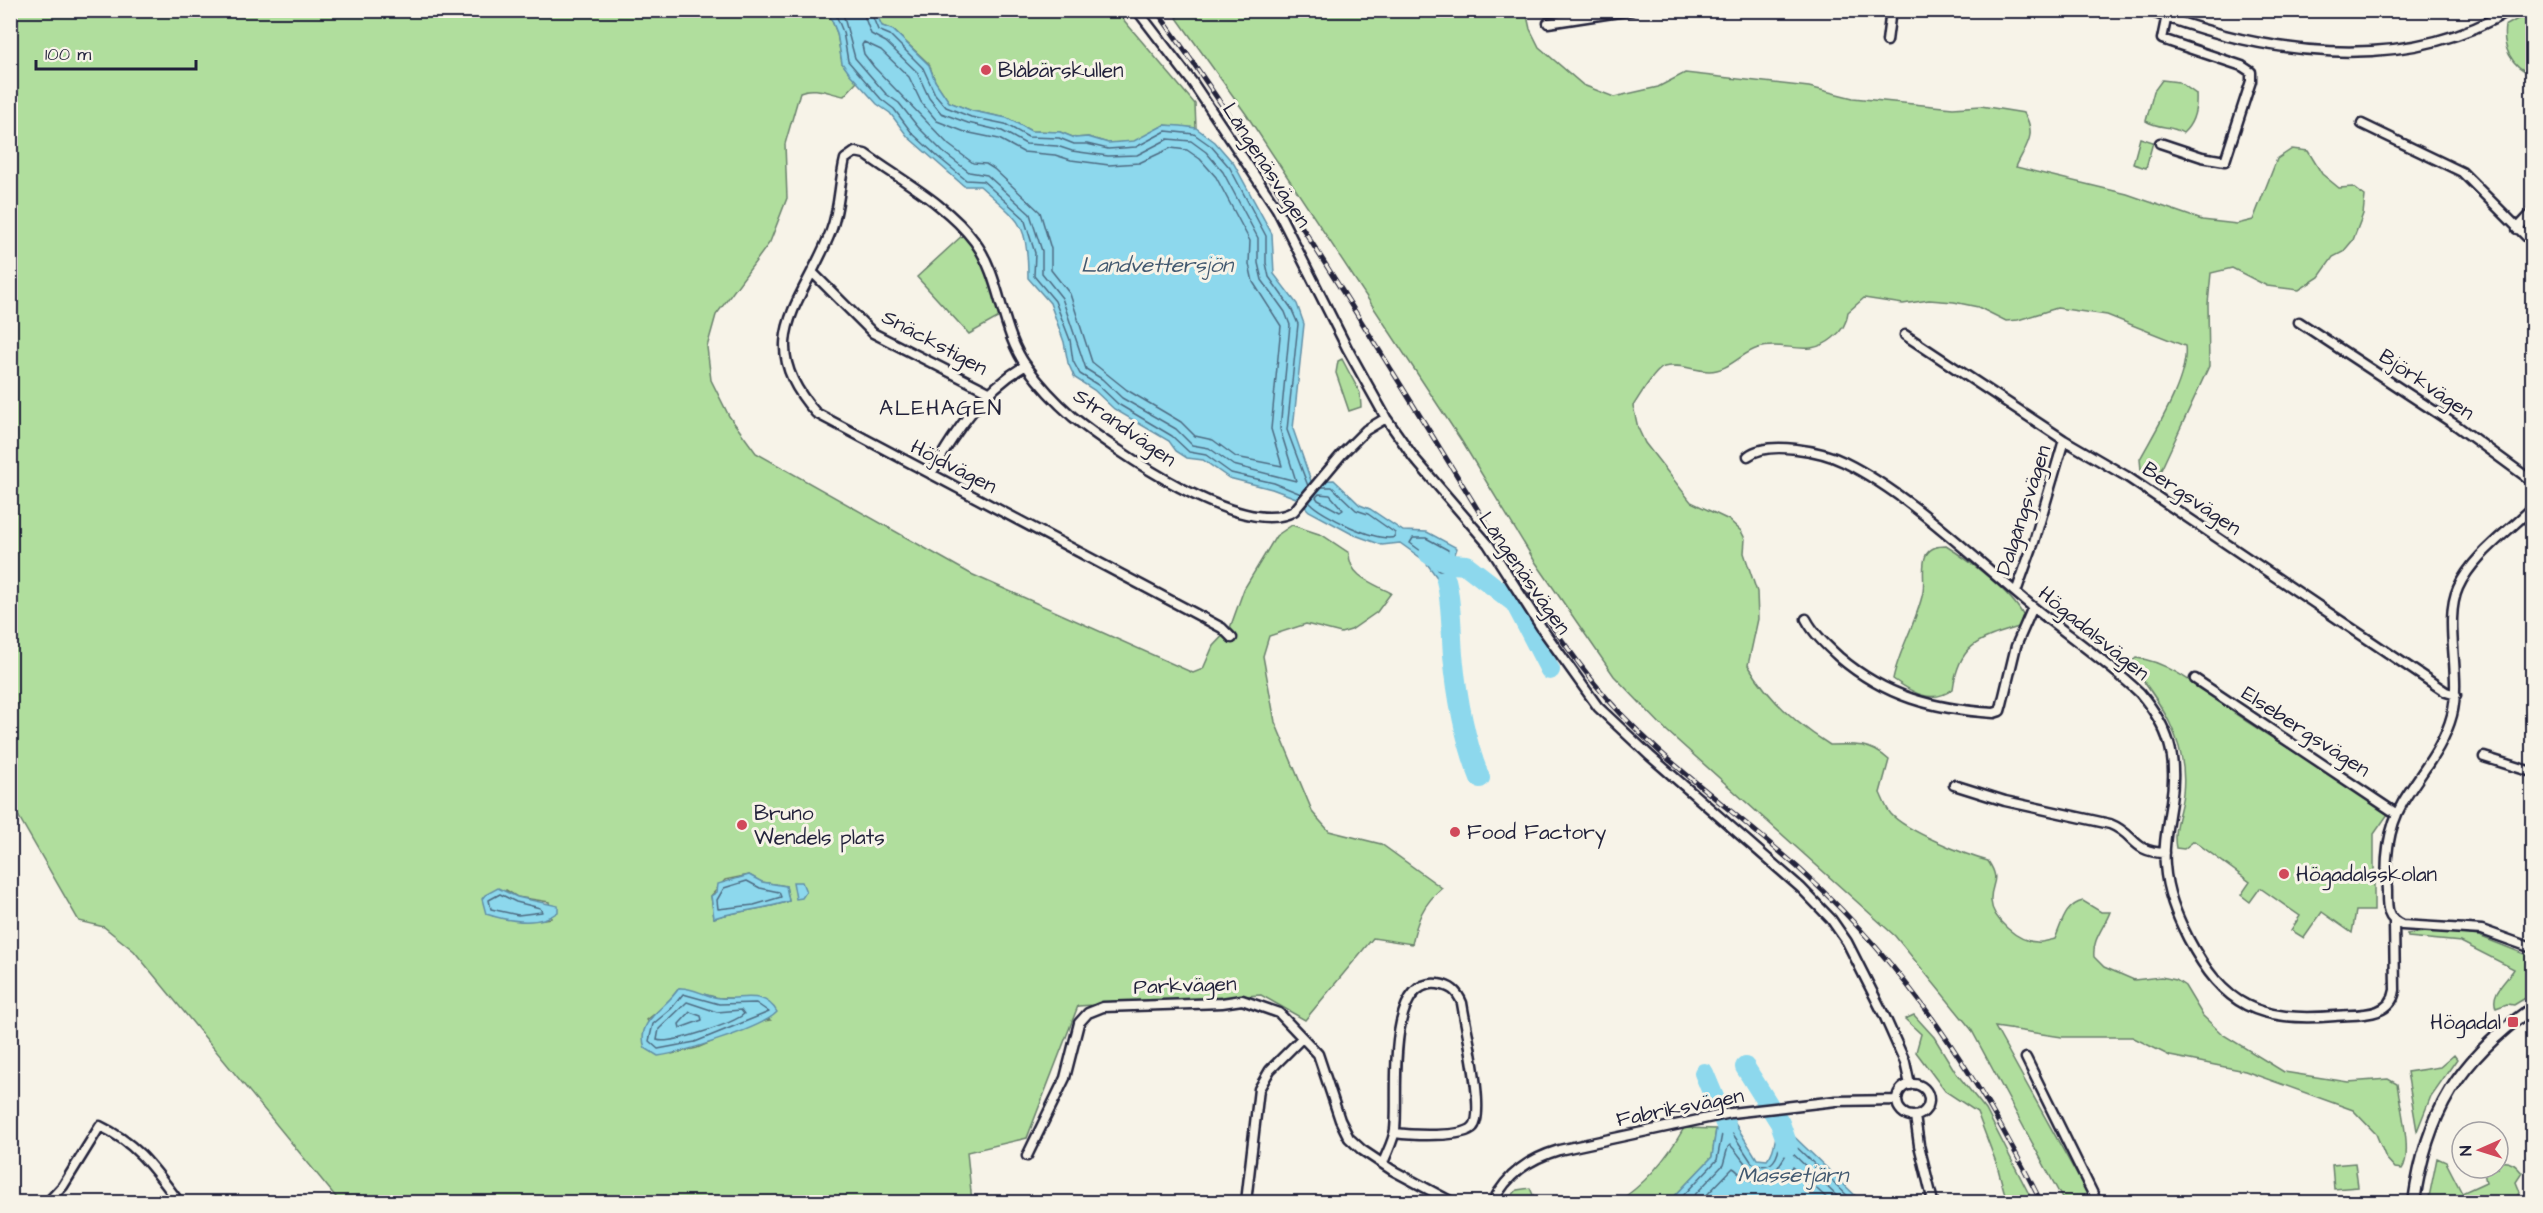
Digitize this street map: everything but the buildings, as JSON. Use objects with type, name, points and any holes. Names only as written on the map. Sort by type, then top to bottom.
[{"type":"street","name":"Långenäsvägen","points":[[1137,10],[1193,83],[1277,209],[1386,418],[1441,491],[1488,544],[1543,630],[1598,707],[1650,756],[1802,888],[1831,919],[1847,942],[1884,1015],[1905,1062],[1910,1085]]},
{"type":"street","points":[[1548,23],[1632,10]]},
{"type":"street","points":[[1887,41],[1891,10]]},
{"type":"street","points":[[2147,10],[2167,14],[2259,44],[2366,51],[2403,49],[2435,43],[2484,26],[2510,10]]},
{"type":"street","points":[[2160,143],[2202,158],[2225,161],[2251,81],[2251,72],[2242,66],[2162,39],[2167,14]]},
{"type":"street","points":[[2362,124],[2462,172],[2532,242]]},
{"type":"street","name":"Strandvägen","points":[[855,152],[865,154],[924,195],[945,211],[975,241],[993,275],[1026,366],[1051,396],[1096,435],[1190,493],[1246,515],[1287,515],[1300,504],[1358,438],[1386,418]]},
{"type":"street","name":"Höjdvägen","points":[[855,152],[845,159],[834,222],[813,273],[789,319],[784,343],[788,370],[797,392],[816,412],[1222,628],[1232,638]]},
{"type":"street","points":[[2517,229],[2532,213]]},
{"type":"street","name":"Snäckstigen","points":[[813,273],[873,333],[989,392]]},
{"type":"street","name":"Björkvägen","points":[[2299,322],[2448,420],[2532,481]]},
{"type":"street","name":"Bergsvägen","points":[[1905,334],[2064,440],[2126,476],[2446,692],[2456,694]]},
{"type":"street","points":[[931,474],[946,449],[989,392],[1026,366]]},
{"type":"street","name":"Dalgångsvägen","points":[[2016,592],[2034,542],[2064,440]]},
{"type":"street","name":"Högadalsvägen","points":[[1748,456],[1761,448],[1781,447],[1843,461],[1917,510],[2140,693],[2161,719],[2171,746],[2173,781],[2165,853],[2168,889],[2175,912],[2198,958],[2214,981],[2228,993],[2260,1012],[2277,1017],[2315,1018],[2382,1010],[2393,999],[2395,990],[2394,922]]},
{"type":"street","points":[[2532,508],[2469,569],[2456,591],[2453,621],[2456,694],[2452,715],[2439,748],[2397,814],[2390,833],[2386,859],[2388,913],[2394,922],[2482,930],[2532,948]]},
{"type":"street","points":[[1806,618],[1813,632],[1837,655],[1880,687],[1906,698],[1947,708],[1994,713],[2000,711],[2016,646],[2033,607]]},
{"type":"street","name":"Elsebergsvägen","points":[[2195,679],[2397,814]]},
{"type":"street","points":[[2484,757],[2532,772]]},
{"type":"street","points":[[1954,785],[2005,801],[2110,824],[2120,828],[2144,851],[2165,853]]},
{"type":"street","points":[[1383,1163],[1395,1133],[1400,1023],[1414,994],[1431,984],[1447,986],[1458,994],[1462,1003],[1477,1100],[1476,1122],[1473,1127],[1459,1133],[1395,1133]]},
{"type":"street","name":"Parkvägen","points":[[1027,1156],[1065,1078],[1079,1023],[1095,1009],[1135,1004],[1222,1003],[1242,1000],[1279,1013],[1318,1054],[1340,1120],[1349,1138],[1362,1150],[1452,1203]]},
{"type":"street","points":[[2414,1203],[2427,1137],[2449,1089],[2484,1048],[2532,1008]]},
{"type":"street","points":[[1246,1203],[1259,1089],[1270,1070],[1302,1038]]},
{"type":"street","points":[[2026,1058],[2097,1203]]},
{"type":"street","points":[[1910,1085],[1922,1087],[1929,1098],[1926,1110],[1915,1116],[1902,1112],[1897,1100],[1900,1091],[1910,1085]]},
{"type":"street","name":"Fabriksvägen","points":[[1493,1203],[1505,1183],[1518,1169],[1543,1154],[1731,1113],[1856,1100],[1897,1100]]},
{"type":"street","points":[[1915,1116],[1918,1145],[1934,1203]]},
{"type":"street","points":[[48,1203],[63,1186],[100,1126],[123,1137],[136,1147],[179,1203]]},
{"type":"green space","points":[[10,11],[828,11],[837,33],[842,63],[857,82],[844,96],[816,90],[800,92],[785,144],[787,198],[770,242],[716,315],[707,347],[711,380],[729,416],[756,453],[971,574],[1193,673],[1203,669],[1213,646],[1230,628],[1244,589],[1276,536],[1292,525],[1322,535],[1349,553],[1353,568],[1358,574],[1391,593],[1377,612],[1351,630],[1341,633],[1306,624],[1269,636],[1263,656],[1275,722],[1313,813],[1329,831],[1381,844],[1442,888],[1430,900],[1422,913],[1412,944],[1373,938],[1305,1020],[1261,995],[1078,1006],[1027,1138],[967,1152],[972,1202],[340,1202],[134,951],[104,927],[79,921],[11,803]],"holes":[[[749,875],[761,882],[786,886],[789,901],[714,918],[711,896],[725,880]],[[506,890],[517,897],[549,902],[551,918],[528,921],[493,916]],[[679,988],[719,998],[731,998],[770,1020],[758,1022],[697,1048],[672,1054],[647,1020],[667,1004]]]},
{"type":"green space","points":[[875,11],[1116,11],[1195,104],[1196,128],[1164,125],[1134,142],[1108,143],[1088,137],[1075,138],[1060,132],[1031,131],[1007,118],[972,111],[949,102],[935,81],[929,64],[893,30],[882,26]]},
{"type":"green space","points":[[1172,11],[1526,11],[1530,29],[1539,47],[1583,85],[1614,97],[1658,87],[1685,73],[1809,87],[1853,98],[1953,108],[1981,106],[2024,113],[2030,128],[2030,135],[2016,167],[2127,194],[2202,220],[2237,224],[2253,220],[2277,159],[2292,149],[2308,151],[2322,174],[2339,188],[2353,187],[2365,196],[2363,214],[2353,240],[2343,252],[2333,257],[2319,277],[2299,290],[2267,286],[2232,268],[2211,273],[2208,304],[2209,366],[2161,470],[2149,474],[2141,470],[2140,459],[2162,419],[2182,373],[2185,346],[2107,315],[2057,308],[2018,320],[2006,321],[1978,307],[1954,302],[1929,300],[1903,304],[1864,298],[1848,312],[1839,333],[1824,344],[1805,348],[1768,346],[1758,348],[1716,370],[1664,367],[1652,378],[1633,406],[1638,428],[1645,443],[1691,502],[1729,520],[1741,531],[1745,539],[1744,553],[1757,592],[1758,619],[1748,665],[1764,689],[1784,710],[1830,745],[1854,745],[1869,748],[1876,750],[1889,760],[1880,793],[1889,812],[1922,834],[1951,848],[1988,861],[1995,878],[1991,895],[1992,908],[2001,922],[2014,934],[2037,942],[2055,939],[2068,911],[2072,906],[2083,901],[2101,912],[2110,912],[2094,951],[2094,957],[2104,967],[2134,980],[2161,977],[2176,980],[2185,986],[2203,1016],[2222,1034],[2284,1072],[2348,1082],[2388,1079],[2397,1084],[2406,1141],[2405,1162],[2402,1169],[2395,1168],[2386,1158],[2376,1134],[2353,1110],[2245,1071],[2170,1056],[2132,1037],[2062,1037],[1995,1027],[2092,1202],[2064,1202],[1971,1029],[1895,936],[1667,731],[1614,676],[1534,560],[1461,440],[1246,114]]},
{"type":"green space","points":[[2532,11],[2531,74],[2513,61],[2509,55],[2504,34],[2505,26]]},
{"type":"green space","points":[[2162,80],[2179,82],[2196,94],[2194,115],[2190,125],[2183,133],[2146,121],[2154,91]]},
{"type":"green space","points":[[2140,138],[2153,142],[2146,168],[2133,164]]},
{"type":"green space","points":[[965,233],[986,261],[1003,315],[969,334],[917,277]]},
{"type":"green space","points":[[1342,359],[1360,393],[1361,407],[1349,411],[1336,373],[1338,361]]},
{"type":"green space","points":[[1946,546],[1966,559],[1999,587],[2023,615],[2019,627],[1993,635],[1973,646],[1960,662],[1953,689],[1945,694],[1930,697],[1915,693],[1893,679],[1923,592],[1926,555],[1930,550]]},
{"type":"green space","name":"Högadalsskolan","points":[[2136,658],[2165,666],[2179,674],[2388,814],[2374,834],[2374,911],[2356,911],[2352,933],[2322,912],[2304,938],[2291,930],[2300,916],[2260,888],[2250,902],[2241,895],[2250,882],[2194,841],[2184,849],[2176,848],[2176,827],[2183,793],[2184,774],[2181,756],[2170,723],[2130,663]]},
{"type":"green space","points":[[2435,931],[2479,936],[2532,957],[2532,994],[2514,1005],[2507,1004],[2496,1008],[2497,992],[2514,969],[2461,942],[2408,937],[2407,934]]},
{"type":"green space","points":[[1914,1015],[1934,1037],[1956,1073],[1986,1110],[2033,1202],[2007,1202],[1997,1165],[1977,1112],[1945,1091],[1916,1052],[1921,1034],[1905,1019]]},
{"type":"green space","points":[[2454,1055],[2457,1059],[2431,1096],[2417,1131],[2407,1072],[2440,1067]]},
{"type":"green space","points":[[1684,1128],[1716,1129],[1712,1157],[1669,1202],[1617,1202],[1655,1170]]},
{"type":"green space","points":[[2437,1158],[2446,1162],[2450,1170],[2450,1180],[2455,1180],[2462,1193],[2486,1182],[2486,1180],[2510,1180],[2510,1163],[2522,1173],[2516,1182],[2520,1192],[2517,1202],[2428,1202]]},
{"type":"green space","points":[[2355,1163],[2358,1187],[2334,1189],[2332,1165]]},
{"type":"green space","points":[[1530,1188],[1536,1202],[1506,1202],[1517,1190]]},
{"type":"water","name":"Landvettersjön","points":[[828,11],[875,11],[882,26],[893,30],[929,65],[935,81],[949,102],[972,111],[1007,118],[1031,131],[1060,132],[1075,138],[1088,137],[1108,143],[1134,141],[1164,125],[1181,126],[1196,128],[1215,142],[1234,164],[1272,234],[1274,274],[1297,304],[1304,324],[1293,429],[1311,481],[1334,480],[1360,505],[1403,531],[1427,532],[1457,548],[1446,580],[1441,583],[1425,561],[1400,543],[1382,545],[1352,534],[1309,511],[1296,498],[1229,478],[1203,460],[1187,458],[1176,451],[1169,441],[1114,409],[1094,390],[1075,378],[1068,363],[1064,342],[1050,303],[1028,278],[1026,245],[1019,224],[980,186],[964,186],[908,137],[890,113],[877,104],[849,73],[842,63],[837,33]]},
{"type":"water","points":[[749,875],[762,882],[786,886],[789,901],[714,918],[711,896],[717,892],[718,884]]},
{"type":"water","points":[[793,882],[802,882],[806,892],[802,898],[796,899]]},
{"type":"water","points":[[498,888],[517,897],[558,906],[558,912],[550,917],[532,921],[504,919],[486,914],[482,899]]},
{"type":"water","points":[[679,988],[720,998],[759,998],[766,1000],[777,1012],[739,1032],[702,1045],[658,1056],[645,1048],[644,1030],[653,1015]]},
{"type":"water","name":"Massetjärn","points":[[1734,1122],[1757,1159],[1767,1160],[1772,1152],[1780,1123],[1862,1202],[1669,1202],[1712,1157],[1716,1129]]},
{"type":"waterway","points":[[1429,554],[1452,564],[1466,565],[1515,603],[1550,670]]},
{"type":"waterway","points":[[1446,580],[1459,702],[1465,733],[1480,778]]},
{"type":"waterway","points":[[1745,1067],[1780,1123],[1788,1146]]},
{"type":"waterway","points":[[1704,1073],[1726,1126]]},
{"type":"railway","points":[[1156,10],[1301,225],[1513,567],[1573,656],[1618,711],[1643,736],[1780,851],[1843,911],[1877,949],[1909,988],[1967,1069],[1993,1112],[2041,1202]]},
{"type":"place","name":"Blåbärskullen","points":[[986,70]]},
{"type":"place","name":"Bruno Wendels plats","points":[[742,825]]},
{"type":"place","name":"Food Factory","points":[[1455,832]]},
{"type":"place","name":"Högadalsskolan","points":[[2284,874]]},
{"type":"place","name":"Högadal","points":[[2513,1022]]},
{"type":"district","name":"ALEHAGEN","points":[[941,407]]}]
